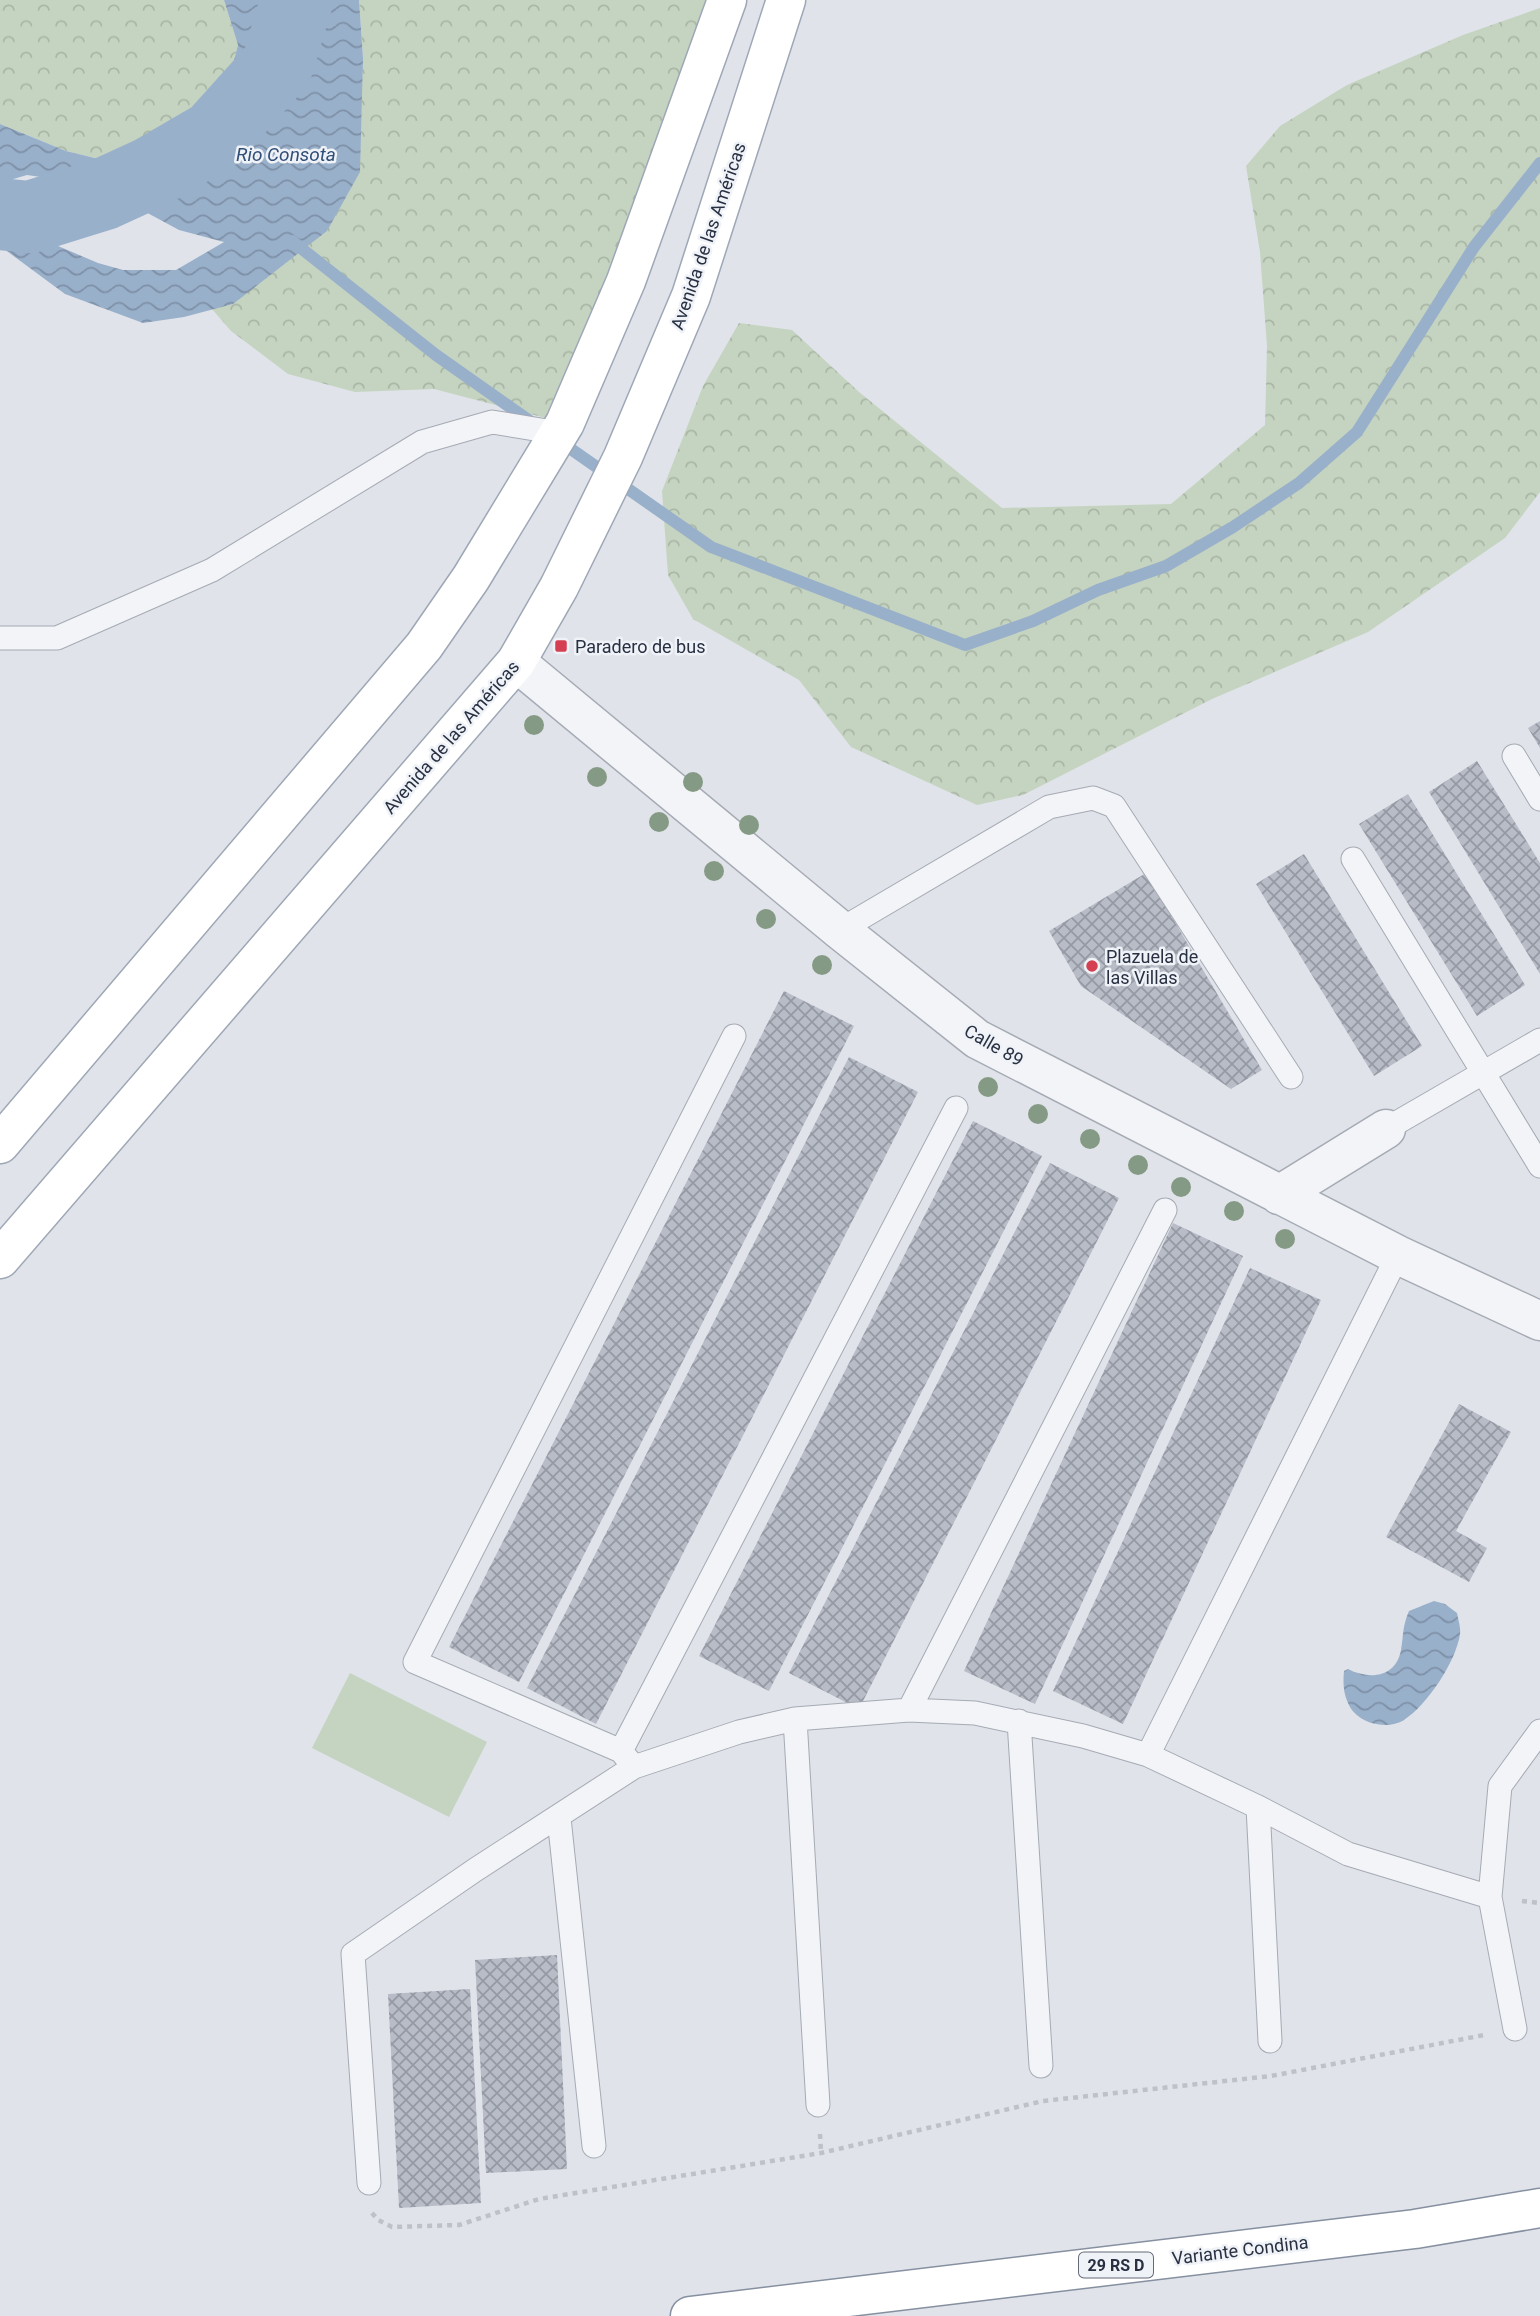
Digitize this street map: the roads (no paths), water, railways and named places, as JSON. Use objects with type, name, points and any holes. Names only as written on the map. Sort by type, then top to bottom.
[{"type":"main road","points":[[0,1144],[424,646],[471,578],[559,433],[626,281],[727,0]]},
{"type":"main road","name":"Avenida de las Américas","points":[[0,1259],[516,662],[559,587],[623,457],[691,296],[786,0]]},
{"type":"main road","name":"Variante Condina","points":[[690,2316],[1415,2229],[1540,2208]]},
{"type":"street","name":"Calle 89","points":[[516,662],[976,1039],[1398,1255],[1540,1321]]},
{"type":"street","points":[[1279,1195],[1386,1129]]},
{"type":"lane","points":[[0,638],[57,638],[212,570],[422,442],[492,422],[559,433]]},
{"type":"lane","points":[[1514,756],[1540,799]]},
{"type":"lane","points":[[840,930],[1049,807],[1093,798],[1114,806],[1291,1077]]},
{"type":"lane","points":[[1353,859],[1540,1166]]},
{"type":"lane","points":[[734,1036],[415,1662],[628,1759],[795,1719],[909,1710],[975,1713],[1019,1721],[1148,1755],[1258,1807],[1348,1854],[1490,1897]]},
{"type":"lane","points":[[1386,1129],[1540,1040]]},
{"type":"lane","points":[[369,2183],[354,1954],[475,1870],[559,1818],[628,1759],[956,1108]]},
{"type":"lane","points":[[909,1710],[1165,1210]]},
{"type":"lane","points":[[1148,1755],[1398,1255]]},
{"type":"lane","points":[[795,1719],[818,2105]]},
{"type":"lane","points":[[1019,1721],[1041,2066]]},
{"type":"lane","points":[[1515,2029],[1490,1897],[1500,1786],[1540,1731]]},
{"type":"lane","points":[[1258,1807],[1270,2041]]},
{"type":"lane","points":[[559,1818],[594,2146]]},
{"type":"water","name":"Rio Consota","points":[[224,0],[359,0],[363,58],[360,172],[327,231],[233,304],[184,317],[143,323],[65,294],[0,246],[0,124],[66,151],[152,172],[214,136],[238,45]],"holes":[[[27,175],[61,180],[142,210],[179,230],[224,242],[176,270],[123,270],[98,263],[58,246],[30,217],[10,180]]]},
{"type":"water","points":[[1434,1601],[1445,1604],[1457,1613],[1460,1634],[1447,1670],[1431,1694],[1404,1720],[1380,1725],[1364,1720],[1348,1703],[1344,1671],[1348,1669],[1364,1675],[1373,1675],[1388,1671],[1398,1659],[1409,1611]]},
{"type":"waterway","points":[[0,214],[30,217],[104,194],[152,172],[214,136],[277,66],[297,0]]},
{"type":"waterway","points":[[558,440],[711,547],[965,645],[1033,621],[1098,590],[1166,566],[1233,527],[1299,483],[1357,432],[1474,247],[1540,163]]},
{"type":"waterway","points":[[292,241],[436,355],[534,424]]},
{"type":"place","name":"Paradero de bus","points":[[561,646]]},
{"type":"place","name":"Plazuela de las Villas","points":[[1092,966]]}]
